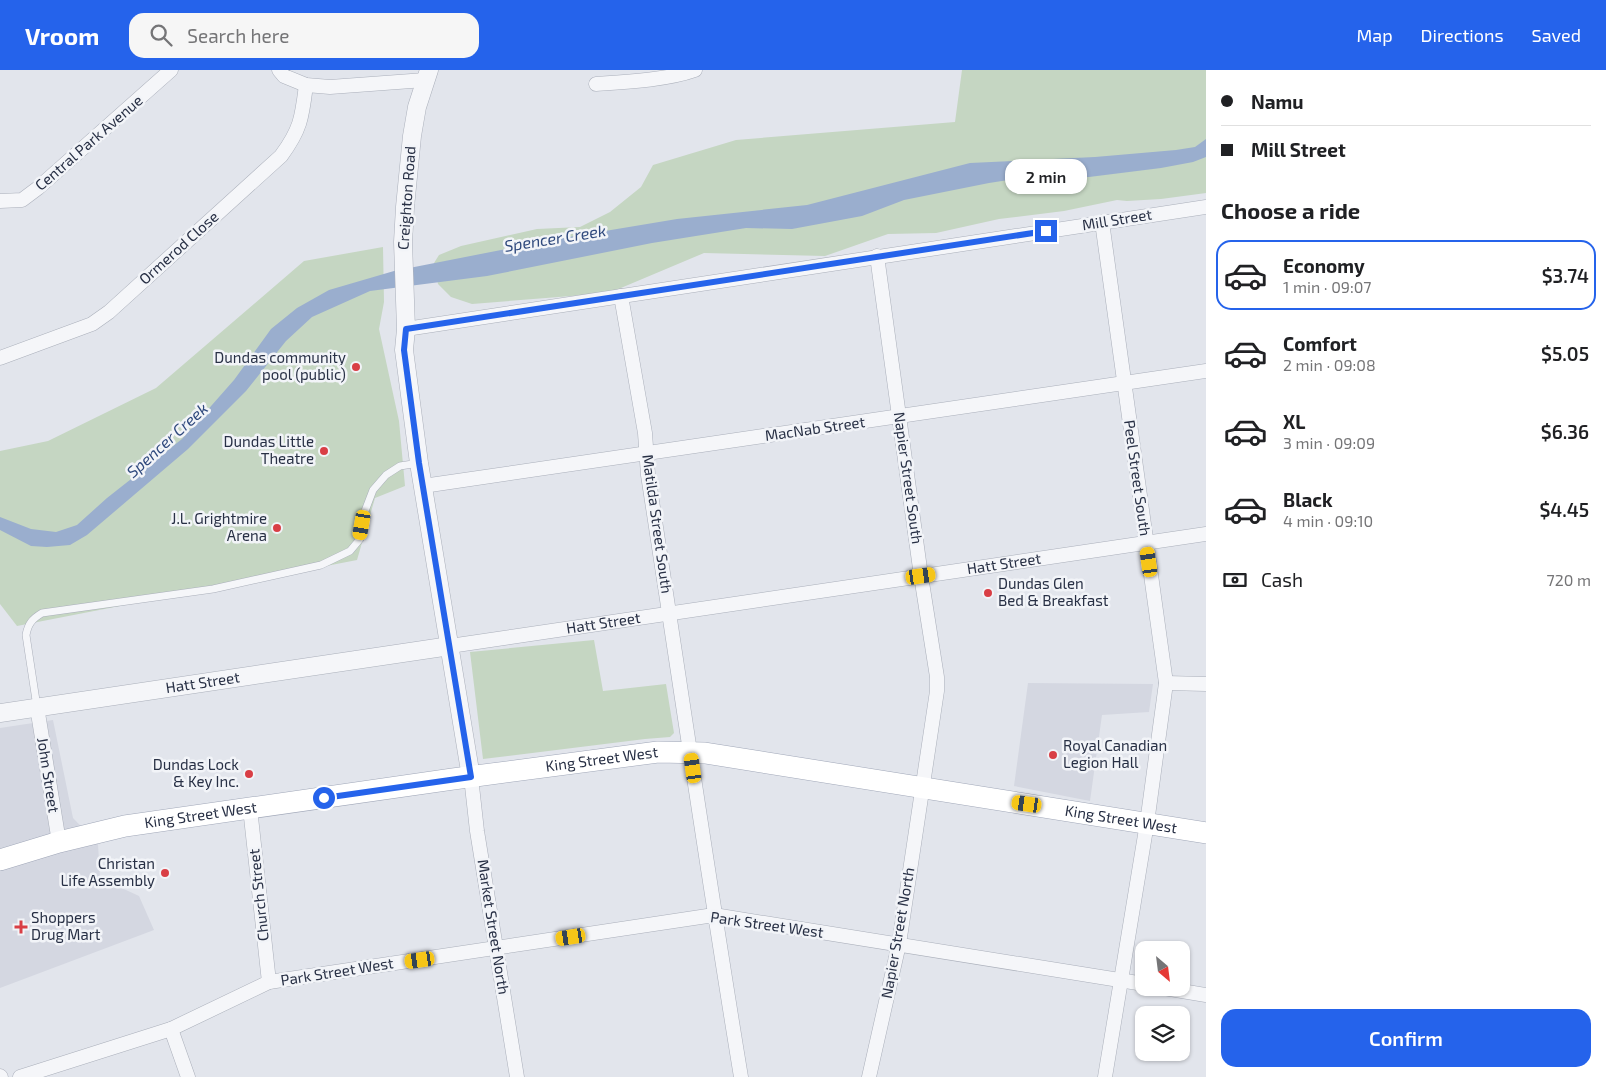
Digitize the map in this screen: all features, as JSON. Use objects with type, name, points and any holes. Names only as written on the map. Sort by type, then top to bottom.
[{"type":"main road","name":"King Street West","points":[[0,860],[59,842],[125,826],[658,752],[705,753],[1206,833]]},
{"type":"street","name":"Central Park Avenue","points":[[0,201],[22,200],[38,188],[171,70]]},
{"type":"street","points":[[279,70],[284,76],[306,85],[330,87],[427,75]]},
{"type":"street","points":[[596,84],[684,74],[695,70]]},
{"type":"street","name":"Creighton Road","points":[[427,75],[417,107],[412,136],[405,207],[403,242],[406,329],[404,350],[419,463],[471,777]]},
{"type":"street","name":"Ormerod Close","points":[[0,358],[92,324],[109,312],[281,156],[292,141],[302,118],[306,85]]},
{"type":"street","name":"Mill Street","points":[[406,329],[1206,207]]},
{"type":"street","name":"Peel Street South","points":[[1102,222],[1166,684],[1147,824],[1105,1077]]},
{"type":"street","name":"Napier Street South","points":[[878,256],[921,576],[938,677],[921,788]]},
{"type":"street","name":"Matilda Street South","points":[[621,296],[645,433],[648,475],[714,915],[741,1077]]},
{"type":"street","name":"MacNab Street","points":[[423,486],[1206,371]]},
{"type":"street","name":"Hatt Street","points":[[0,713],[1206,534]]},
{"type":"street","points":[[1166,684],[1206,684]]},
{"type":"street","name":"John Street","points":[[37,708],[59,842]]},
{"type":"street","name":"Market Street North","points":[[471,777],[477,831],[517,1077]]},
{"type":"street","name":"Napier Street North","points":[[869,1077],[899,944],[921,788]]},
{"type":"street","name":"Church Street","points":[[250,808],[269,982]]},
{"type":"street","name":"Park Street West","points":[[20,1077],[171,1029],[269,982],[714,915],[1135,982]]},
{"type":"street","points":[[1190,992],[1206,995]]},
{"type":"street","points":[[171,1029],[188,1077]]},
{"type":"lane","points":[[37,708],[26,635],[28,625],[34,618],[42,613],[213,589],[321,565],[350,551],[360,539],[365,511],[373,490],[386,475],[400,466],[419,463]]},
{"type":"shaded area","points":[[1028,683],[1153,684],[1149,712],[1102,715],[1090,801],[1014,786]]},
{"type":"shaded area","points":[[53,720],[73,818],[98,844],[100,878],[139,896],[154,930],[0,988],[0,728]]},
{"type":"green space","points":[[962,70],[1206,70],[1206,193],[1161,199],[1117,200],[1064,211],[999,219],[936,233],[888,234],[825,256],[704,253],[609,293],[472,304],[451,297],[438,284],[434,263],[439,255],[461,246],[537,229],[580,227],[610,212],[641,187],[653,165],[736,140],[955,122]]},
{"type":"green space","points":[[383,247],[384,302],[379,329],[399,421],[405,486],[375,498],[357,560],[17,626],[0,604],[0,451],[48,441],[156,388],[304,261]]},
{"type":"green space","points":[[594,640],[603,691],[666,684],[674,733],[670,737],[483,759],[470,652]]},
{"type":"water","points":[[1206,139],[1206,157],[1193,162],[1161,168],[1089,177],[1034,176],[904,200],[862,216],[792,229],[746,228],[652,243],[487,276],[370,291],[312,317],[286,341],[246,391],[188,449],[87,535],[70,545],[47,547],[31,546],[0,530],[0,517],[31,529],[56,532],[77,525],[107,498],[182,439],[234,380],[271,329],[297,308],[329,290],[394,271],[557,239],[677,219],[807,205],[970,163],[1095,157],[1176,150],[1195,147]]},
{"type":"place","name":"Dundas community pool (public)","points":[[356,367]]},
{"type":"place","name":"Dundas Little Theatre","points":[[324,451]]},
{"type":"place","name":"J.L. Grightmire Arena","points":[[277,528]]},
{"type":"place","name":"Dundas Glen Bed & Breakfast","points":[[988,593]]},
{"type":"place","name":"Royal Canadian Legion Hall","points":[[1053,755]]},
{"type":"place","name":"Dundas Lock & Key Inc.","points":[[249,774]]},
{"type":"place","name":"Christan Life Assembly","points":[[165,873]]},
{"type":"place","name":"Shoppers Drug Mart","points":[[21,927]]},
{"type":"route","points":[[324,798],[471,777],[419,463],[404,350],[406,329],[1046,231]]},
{"type":"water label","name":"Spencer Creek","points":[[555,238]]},
{"type":"water label","name":"Spencer Creek","points":[[167,440]]}]
